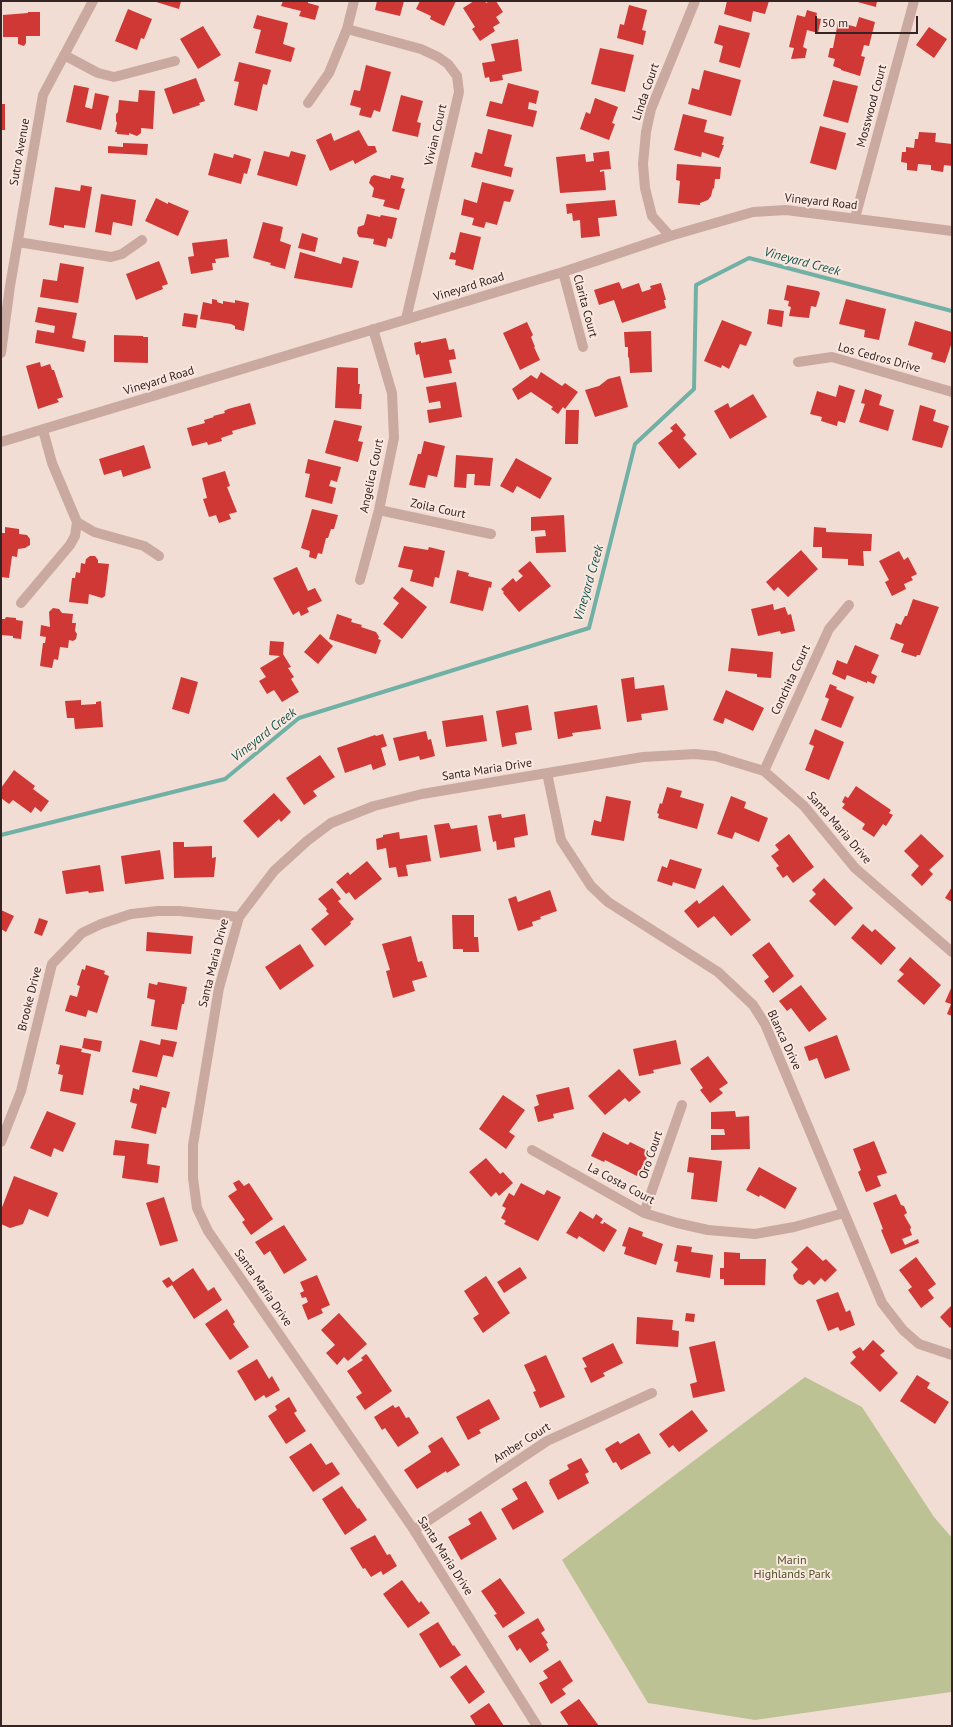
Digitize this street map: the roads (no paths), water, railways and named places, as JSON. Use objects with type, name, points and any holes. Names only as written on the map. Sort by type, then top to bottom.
[{"type":"street","name":"Sutro Avenue","points":[[1,353],[6,286],[18,242],[43,94],[93,1]]},
{"type":"street","points":[[308,103],[329,74],[347,29],[354,1]]},
{"type":"street","name":"Linda Court","points":[[670,236],[652,216],[647,195],[643,164],[646,132],[651,109],[695,1]]},
{"type":"street","name":"Mosswood Court","points":[[855,218],[914,1]]},
{"type":"street","name":"Vivian Court","points":[[347,29],[421,49],[438,56],[448,64],[457,76],[459,92],[406,319]]},
{"type":"street","points":[[64,55],[98,73],[114,77],[175,61]]},
{"type":"street","name":"Vineyard Road","points":[[1,442],[563,272],[670,236],[753,212],[786,210],[952,230]]},
{"type":"street","points":[[18,242],[111,257],[122,254],[142,240]]},
{"type":"street","name":"Clarita Court","points":[[563,272],[583,347]]},
{"type":"street","name":"Angelica Court","points":[[360,580],[379,510],[394,438],[392,393],[373,329]]},
{"type":"street","name":"Los Cedros Drive","points":[[798,362],[832,357],[952,392]]},
{"type":"street","points":[[21,603],[70,546],[75,536],[77,522],[52,463],[43,430]]},
{"type":"street","name":"Zoila Court","points":[[379,510],[490,534]]},
{"type":"street","points":[[77,522],[94,532],[144,546],[159,556]]},
{"type":"street","name":"Conchita Court","points":[[764,771],[829,629],[849,606]]},
{"type":"street","name":"Santa Maria Drive","points":[[537,1726],[414,1530],[208,1231],[197,1208],[193,1178],[193,1145],[219,988],[239,917],[274,871],[320,831],[345,817],[395,799],[643,757],[695,754],[722,758],[764,771],[804,806],[855,868],[952,952]]},
{"type":"street","name":"Blanca Drive","points":[[547,773],[561,840],[591,886],[608,902],[718,972],[753,1005],[765,1024],[882,1303],[903,1330],[919,1344],[952,1355]]},
{"type":"street","name":"Brooke Drive","points":[[1,1142],[22,1091],[52,964],[82,933],[101,924],[131,914],[158,911],[180,911],[239,917]]},
{"type":"street","name":"Oro Court","points":[[644,1213],[682,1105]]},
{"type":"street","name":"La Costa Court","points":[[532,1150],[644,1213],[708,1230],[755,1234],[794,1227],[844,1214]]},
{"type":"street","name":"Amber Court","points":[[414,1530],[547,1441],[652,1393]]},
{"type":"waterway","name":"Vineyard Creek","points":[[1,835],[225,779],[299,718],[589,628],[635,444],[694,389],[696,285],[749,258],[952,311]]},
{"type":"park label","name":"Marin Highlands Park","points":[[792,1568]]}]
